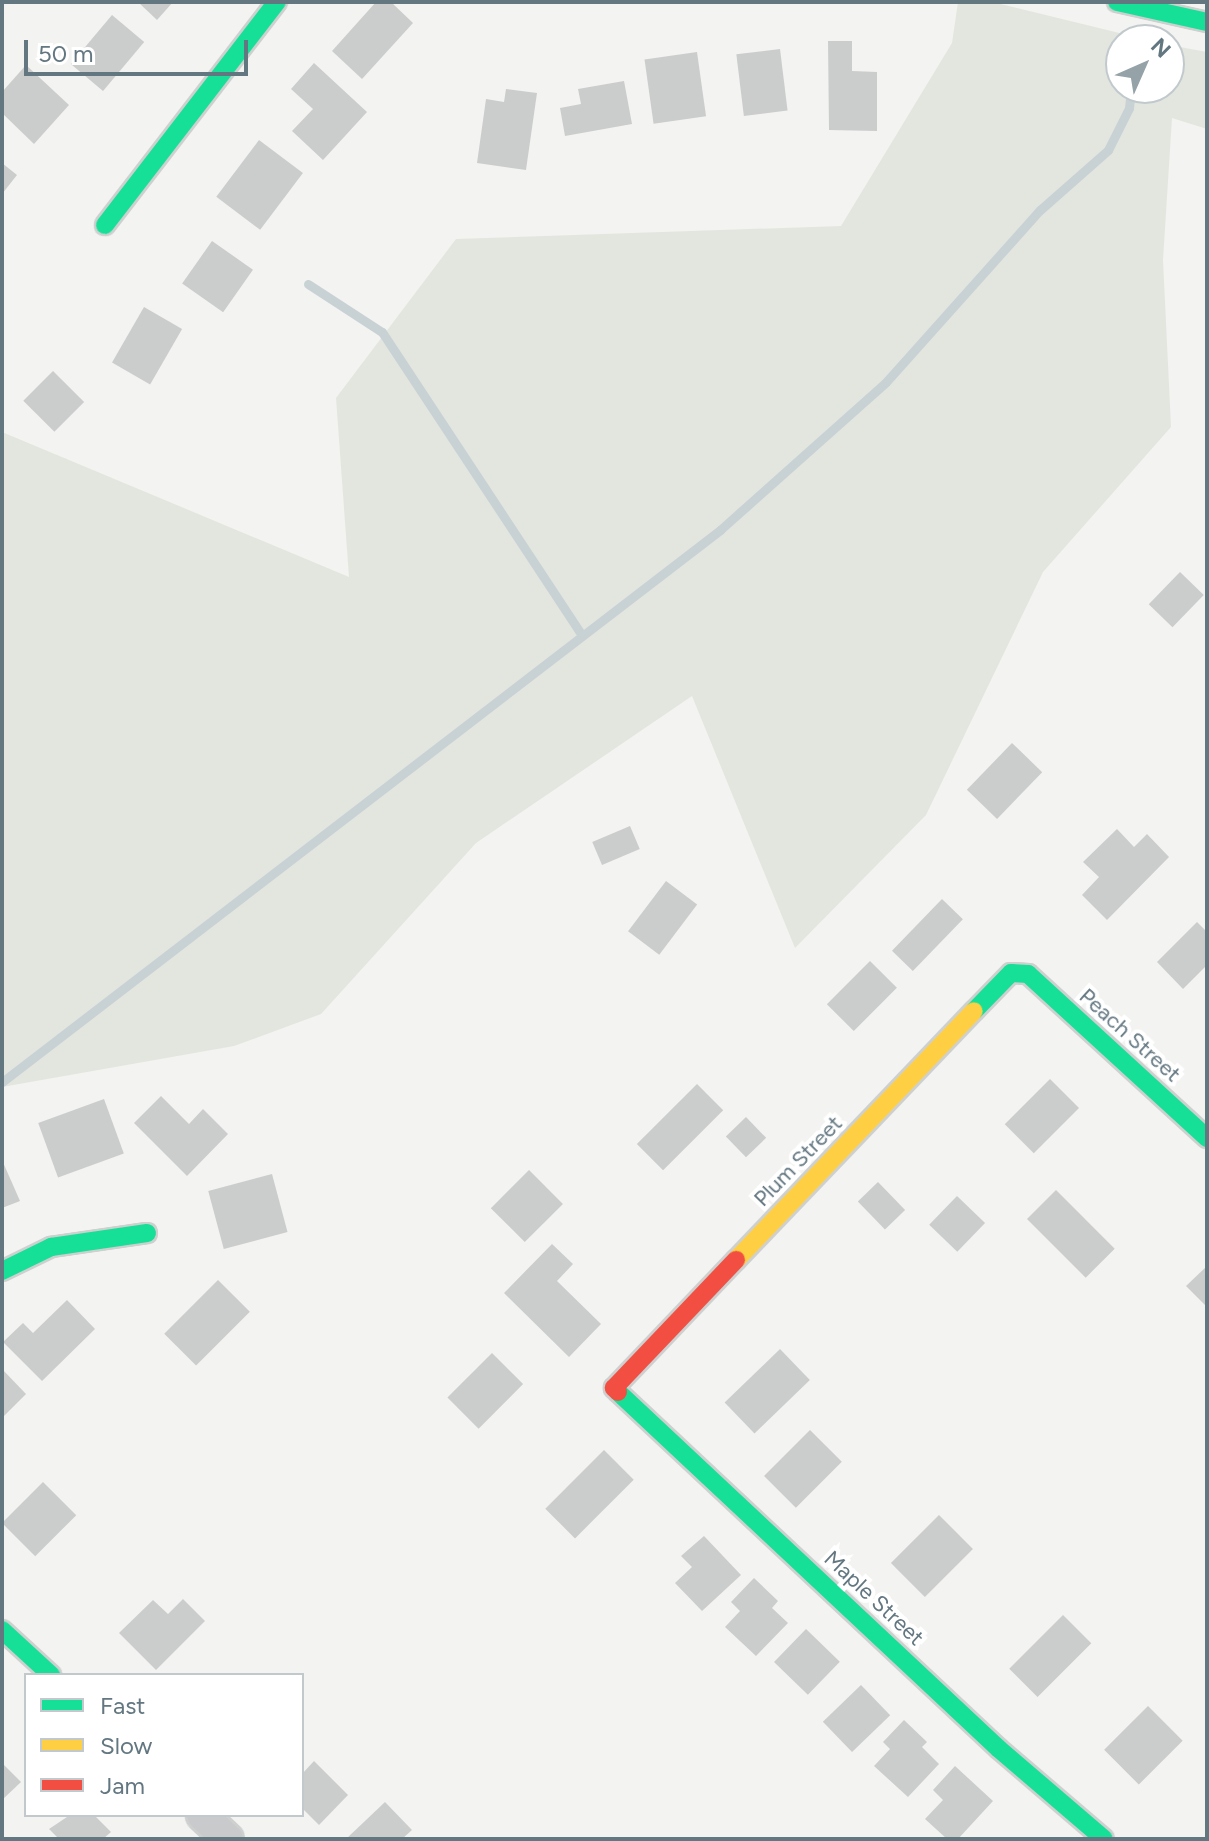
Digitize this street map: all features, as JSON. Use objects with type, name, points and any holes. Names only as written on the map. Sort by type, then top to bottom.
[{"type":"street","points":[[105,225],[277,2]]},
{"type":"street","points":[[1117,2],[1207,22]]},
{"type":"street","name":"Peach Street","points":[[1019,971],[1207,1138]]},
{"type":"street","name":"Plum Street","points":[[614,1388],[1011,973],[1019,971]]},
{"type":"street","points":[[2,1271],[51,1247],[147,1233]]},
{"type":"street","name":"Maple Street","points":[[614,1388],[999,1749],[1104,1839]]},
{"type":"street","points":[[2,1630],[49,1673]]},
{"type":"street","points":[[204,1817],[228,1839]]},
{"type":"shaded area","points":[[958,2],[992,2],[1105,30],[1105,104],[1185,104],[1185,48],[1207,52],[1207,129],[1172,118],[1163,260],[1171,427],[1043,572],[926,815],[795,948],[692,696],[476,843],[321,1014],[234,1046],[2,1087],[2,432],[349,577],[336,398],[456,239],[841,226],[952,43]]},
{"type":"building","points":[[138,2],[173,2],[157,20]]},
{"type":"building","points":[[376,2],[391,2],[413,23],[362,79],[332,51]]},
{"type":"building","points":[[112,15],[144,42],[103,91],[71,64]]},
{"type":"building","points":[[828,41],[852,41],[852,71],[877,72],[877,131],[829,130]]},
{"type":"building","points":[[780,49],[788,111],[744,116],[736,54]]},
{"type":"building","points":[[697,52],[706,116],[654,124],[645,59]]},
{"type":"building","points":[[314,63],[367,112],[323,160],[292,131],[313,109],[291,89]]},
{"type":"building","points":[[26,65],[69,105],[34,144],[2,113],[2,92]]},
{"type":"building","points":[[624,81],[632,124],[565,136],[560,108],[581,104],[578,89]]},
{"type":"building","points":[[506,89],[537,93],[526,170],[477,163],[486,99],[504,102]]},
{"type":"building","points":[[259,140],[303,173],[260,230],[216,197]]},
{"type":"building","points":[[2,163],[17,175],[2,194]]},
{"type":"building","points":[[212,241],[253,270],[223,312],[182,284]]},
{"type":"building","points":[[144,307],[182,329],[150,384],[112,362]]},
{"type":"building","points":[[53,371],[84,402],[54,432],[23,401]]},
{"type":"building","points":[[1180,572],[1204,595],[1172,627],[1149,604]]},
{"type":"building","points":[[1012,743],[1042,772],[997,819],[967,790]]},
{"type":"building","points":[[630,826],[640,849],[602,865],[592,842]]},
{"type":"building","points":[[1117,829],[1134,847],[1147,834],[1169,857],[1107,920],[1082,895],[1099,877],[1083,862]]},
{"type":"building","points":[[666,881],[697,904],[659,955],[628,931]]},
{"type":"building","points":[[942,899],[963,919],[913,971],[892,951]]},
{"type":"building","points":[[1197,922],[1207,932],[1207,965],[1183,989],[1157,962]]},
{"type":"building","points":[[870,961],[897,988],[854,1031],[827,1004]]},
{"type":"building","points":[[1050,1079],[1079,1108],[1034,1153],[1005,1124]]},
{"type":"building","points":[[697,1084],[723,1110],[663,1170],[637,1144]]},
{"type":"building","points":[[161,1096],[189,1124],[203,1109],[228,1134],[187,1176],[134,1123]]},
{"type":"building","points":[[104,1099],[124,1154],[58,1177],[38,1123]]},
{"type":"building","points":[[746,1117],[766,1138],[746,1157],[726,1136]]},
{"type":"building","points":[[2,1160],[20,1201],[2,1208]]},
{"type":"building","points":[[529,1170],[563,1204],[525,1242],[491,1208]]},
{"type":"building","points":[[272,1174],[288,1232],[224,1249],[208,1191]]},
{"type":"building","points":[[878,1182],[905,1210],[885,1230],[858,1201]]},
{"type":"building","points":[[1056,1190],[1115,1249],[1086,1278],[1027,1219]]},
{"type":"building","points":[[957,1196],[985,1223],[957,1252],[929,1225]]},
{"type":"building","points":[[552,1244],[573,1264],[557,1281],[601,1324],[569,1357],[504,1293]]},
{"type":"building","points":[[1207,1266],[1207,1307],[1186,1286]]},
{"type":"building","points":[[218,1280],[250,1312],[196,1366],[164,1334]]},
{"type":"building","points":[[67,1300],[95,1329],[42,1381],[3,1342],[23,1323],[33,1333]]},
{"type":"building","points":[[780,1349],[810,1380],[754,1433],[725,1402]]},
{"type":"building","points":[[492,1353],[523,1384],[479,1429],[447,1398]]},
{"type":"building","points":[[2,1369],[26,1394],[2,1418]]},
{"type":"building","points":[[810,1430],[842,1462],[796,1508],[764,1476]]},
{"type":"building","points":[[604,1450],[634,1480],[575,1538],[545,1509]]},
{"type":"building","points":[[43,1482],[76,1515],[35,1556],[2,1523]]},
{"type":"building","points":[[939,1515],[973,1549],[925,1597],[891,1563]]},
{"type":"building","points":[[704,1536],[741,1575],[702,1611],[675,1583],[692,1567],[681,1556]]},
{"type":"building","points":[[754,1578],[778,1601],[772,1608],[788,1623],[756,1656],[725,1627],[740,1611],[731,1602]]},
{"type":"building","points":[[183,1599],[205,1621],[156,1670],[119,1633],[153,1600],[168,1614]]},
{"type":"building","points":[[1063,1615],[1091,1643],[1038,1697],[1009,1669]]},
{"type":"building","points":[[806,1629],[840,1662],[808,1695],[774,1662]]},
{"type":"building","points":[[861,1685],[890,1715],[852,1752],[823,1722]]},
{"type":"building","points":[[1148,1706],[1183,1741],[1139,1784],[1104,1750]]},
{"type":"building","points":[[904,1720],[927,1742],[922,1747],[939,1764],[908,1797],[874,1766],[890,1749],[883,1742]]},
{"type":"building","points":[[314,1761],[348,1795],[319,1825],[304,1810],[304,1772]]},
{"type":"building","points":[[2,1763],[21,1782],[2,1800]]},
{"type":"building","points":[[955,1766],[993,1801],[958,1839],[947,1839],[925,1819],[943,1800],[933,1790]]},
{"type":"building","points":[[385,1802],[412,1830],[402,1839],[346,1839]]},
{"type":"building","points":[[67,1817],[96,1817],[111,1832],[103,1839],[59,1839],[49,1829]]},
{"type":"waterway","points":[[2,1082],[720,530],[886,382],[1040,210],[1108,150],[1129,104]]},
{"type":"waterway","points":[[308,284],[382,332],[581,634]]},
{"type":"traffic: fast","points":[[105,225],[277,2]]},
{"type":"traffic: fast","points":[[1117,2],[1207,22]]},
{"type":"traffic: fast","points":[[974,1011],[1011,973],[1028,974],[1207,1138]]},
{"type":"traffic: fast","points":[[2,1271],[51,1247],[147,1233]]},
{"type":"traffic: fast","points":[[618,1392],[999,1749],[1104,1839]]},
{"type":"traffic: fast","points":[[2,1630],[49,1673]]},
{"type":"traffic: slow","points":[[736,1260],[974,1011]]},
{"type":"traffic: jam","points":[[618,1392],[614,1388],[736,1260]]}]
